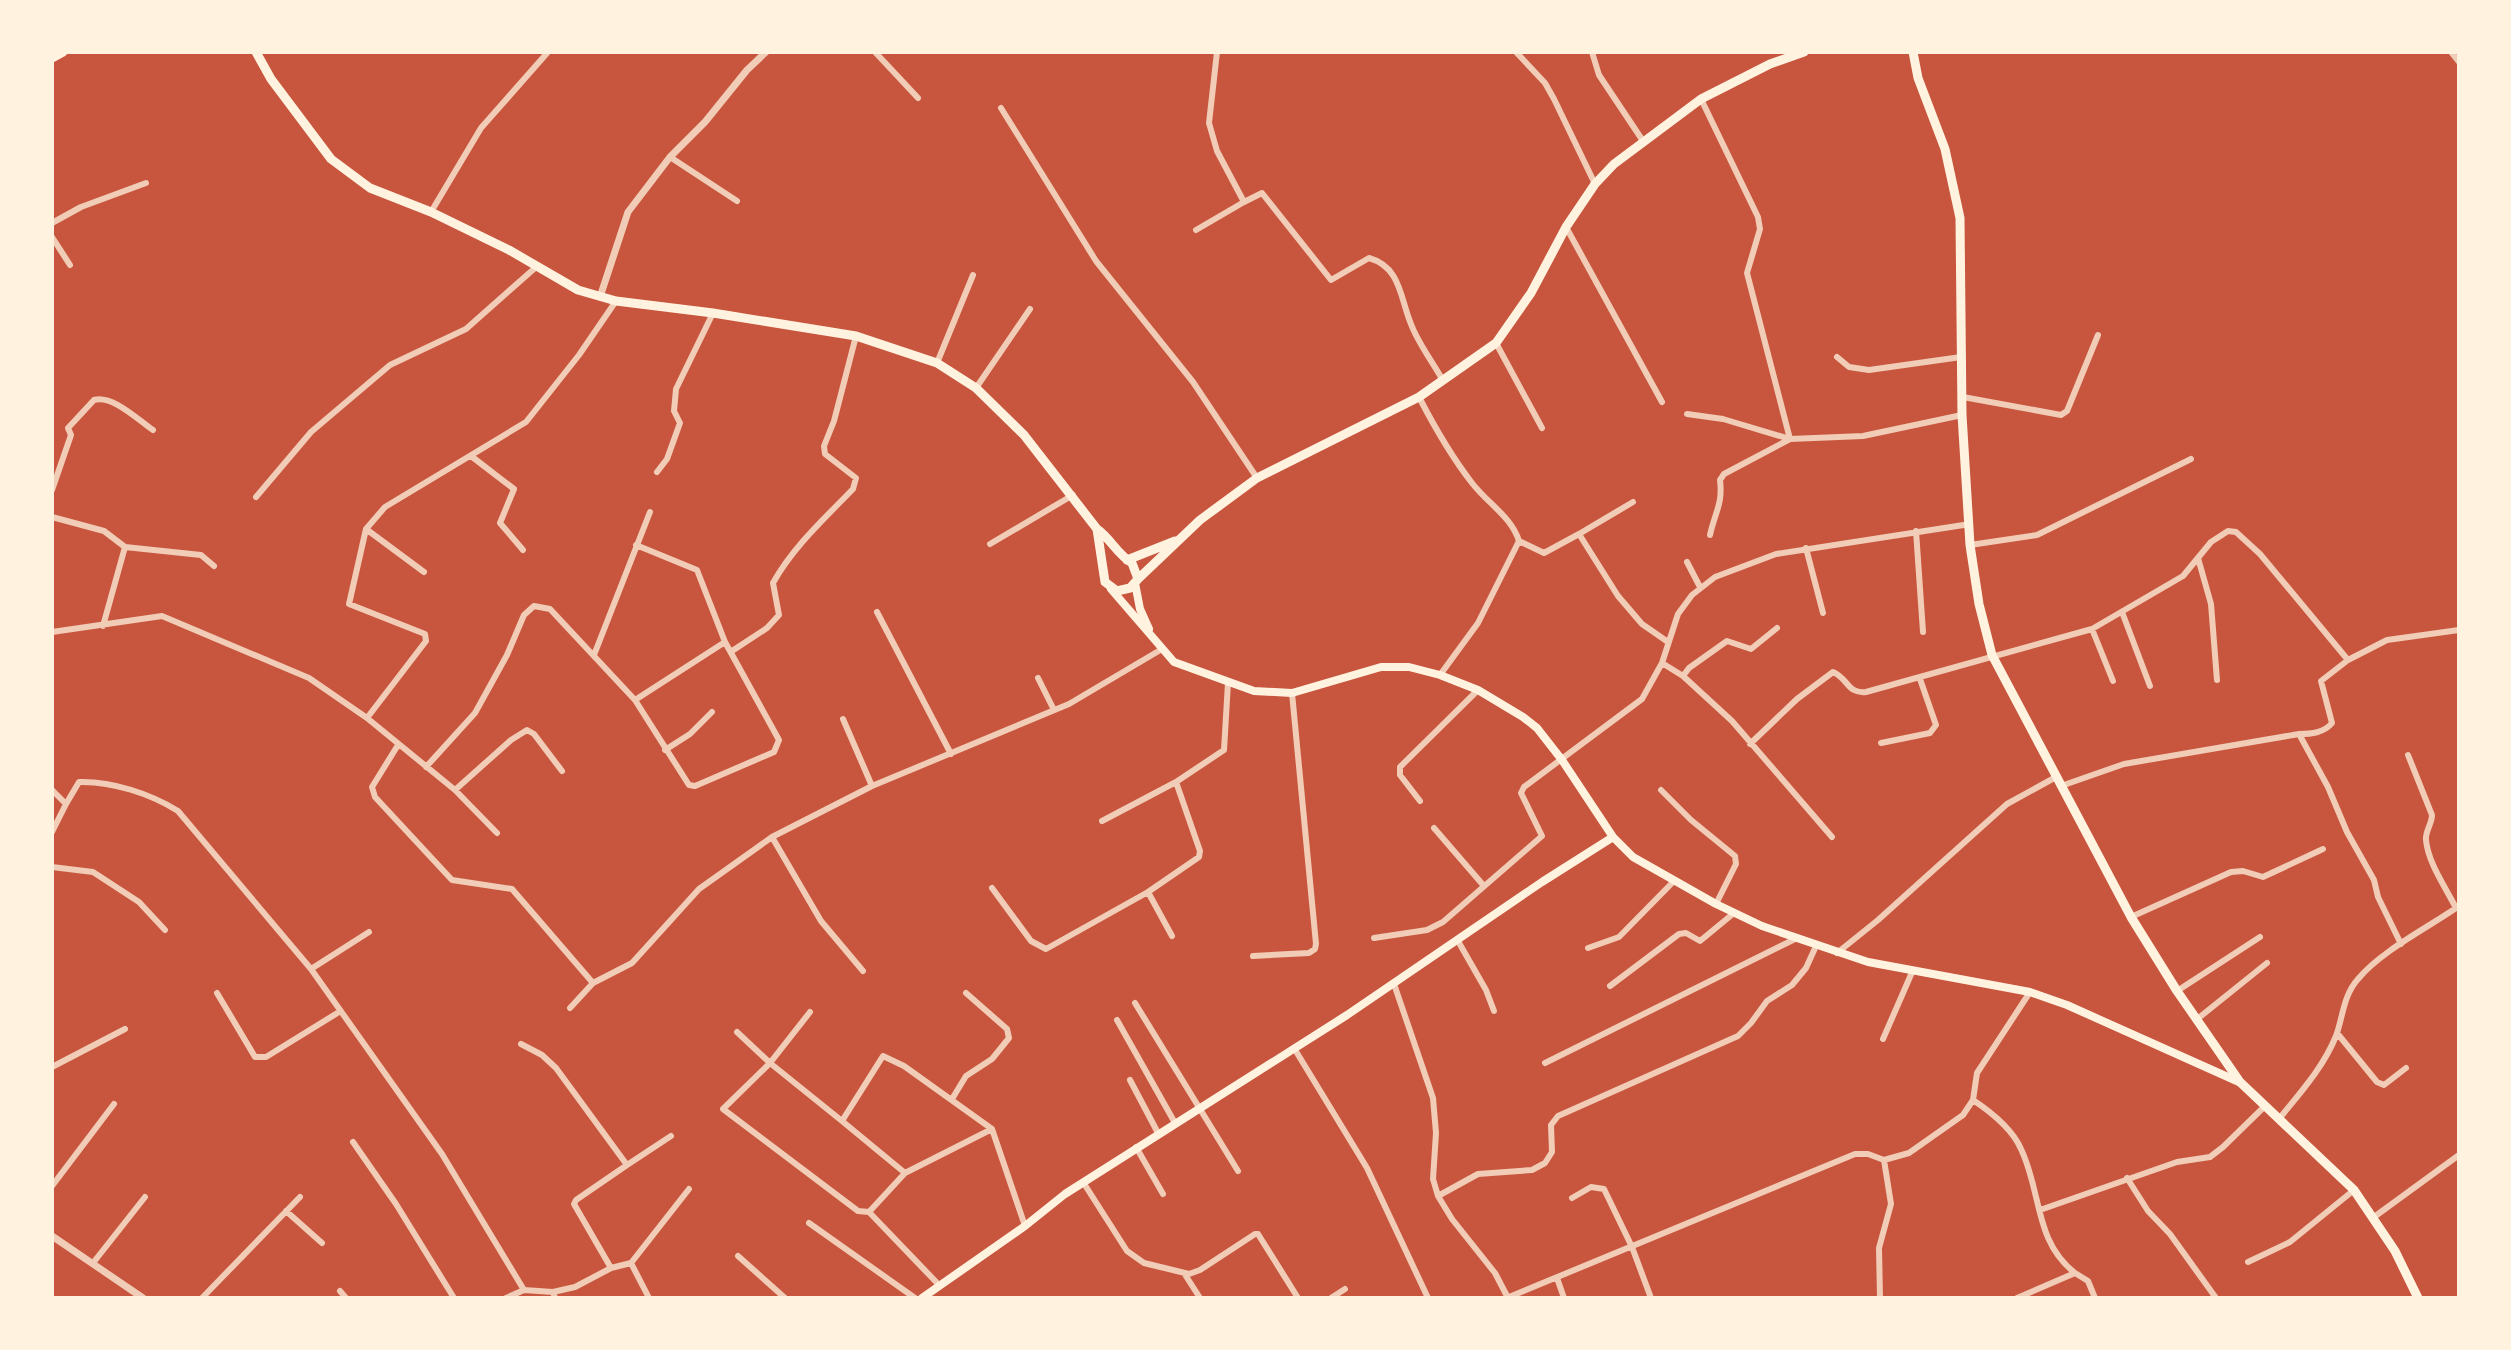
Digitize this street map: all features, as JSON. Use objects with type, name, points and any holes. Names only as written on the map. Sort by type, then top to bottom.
[{"type":"main road","points":[[52,58],[63,52]]},
{"type":"main road","points":[[256,52],[271,79],[331,159],[370,188],[431,212],[509,250],[535,268],[578,290],[616,301],[856,336],[937,363],[976,388],[1024,435],[1097,529],[1137,571],[1140,609],[1150,633]]},
{"type":"main road","points":[[1111,589],[1130,588],[1200,520],[1257,478],[1419,397],[1496,343],[1531,293],[1566,227],[1595,184],[1614,164],[1701,99],[1770,64],[1804,52]]},
{"type":"main road","points":[[1913,52],[1918,78],[1945,149],[1960,218],[1962,415],[1970,545],[1979,604],[1992,655],[2131,917],[2196,1020],[2240,1082],[2354,1190],[2374,1217],[2415,1297]]},
{"type":"main road","points":[[1097,529],[1105,582],[1174,662],[1254,691],[1292,693],[1381,667],[1409,667],[1440,675],[1478,690],[1537,728],[1613,837],[1633,857],[1716,904],[1795,939],[1837,953],[2030,992],[2067,1005],[2240,1082]]},
{"type":"main road","points":[[1104,574],[1105,568],[1115,559],[1125,559],[1178,540]]},
{"type":"main road","points":[[922,1298],[1083,1182],[1394,984],[1613,837]]},
{"type":"street","points":[[431,212],[481,128],[548,52]]},
{"type":"street","points":[[600,297],[628,212],[670,157],[766,52]]},
{"type":"street","points":[[875,52],[918,98]]},
{"type":"street","points":[[1217,52],[1209,123],[1217,151],[1244,202]]},
{"type":"street","points":[[1516,52],[1545,83],[1595,184]]},
{"type":"street","points":[[1592,52],[1599,75],[1643,141]]},
{"type":"street","points":[[2451,52],[2459,62]]},
{"type":"street","points":[[1701,99],[1758,217],[1760,229],[1747,273],[1790,439]]},
{"type":"street","points":[[1001,108],[1096,261],[1193,382],[1257,478]]},
{"type":"street","points":[[670,157],[737,201]]},
{"type":"street","points":[[52,223],[81,207],[146,183]]},
{"type":"street","points":[[1196,230],[1262,193],[1331,280],[1369,258],[1392,271],[1406,301],[1410,322],[1442,379]]},
{"type":"street","points":[[1566,227],[1662,402]]},
{"type":"street","points":[[52,237],[70,265]]},
{"type":"street","points":[[256,497],[311,432],[390,365],[466,329],[535,268]]},
{"type":"street","points":[[937,363],[973,275]]},
{"type":"street","points":[[367,718],[426,641],[425,634],[349,604],[366,529],[385,507],[526,422],[579,355],[616,301]]},
{"type":"street","points":[[976,388],[1030,309]]},
{"type":"street","points":[[657,472],[667,459],[680,423],[674,411],[676,389],[713,313]]},
{"type":"street","points":[[1963,397],[2061,415],[2067,411],[2098,335]]},
{"type":"street","points":[[732,651],[767,628],[779,615],[773,583],[780,570],[792,553],[853,489],[856,478],[825,454],[824,446],[834,421],[856,336]]},
{"type":"street","points":[[1496,343],[1542,428]]},
{"type":"street","points":[[1837,357],[1849,367],[1869,370],[1961,357]]},
{"type":"street","points":[[1419,397],[1449,451],[1474,486],[1514,526],[1519,541],[1478,623],[1440,675]]},
{"type":"street","points":[[52,490],[71,435],[68,428],[94,400],[100,398],[115,404],[153,430]]},
{"type":"street","points":[[1687,414],[1723,419],[1790,439],[1863,436],[1962,415]]},
{"type":"street","points":[[1710,535],[1714,516],[1721,504],[1720,480],[1724,474],[1790,439]]},
{"type":"street","points":[[471,456],[514,489],[500,523],[523,550]]},
{"type":"street","points":[[1970,545],[2037,535],[2191,459]]},
{"type":"street","points":[[990,544],[1073,495]]},
{"type":"street","points":[[1519,541],[1544,553],[1633,502]]},
{"type":"street","points":[[594,655],[650,512]]},
{"type":"street","points":[[52,517],[104,531],[125,547],[201,555],[214,566]]},
{"type":"street","points":[[1374,938],[1427,930],[1443,922],[1542,836],[1521,793],[1524,787],[1642,699],[1662,663],[1678,614],[1700,587],[1733,568],[1776,554],[1970,524]]},
{"type":"street","points":[[366,529],[424,572]]},
{"type":"street","points":[[1916,531],[1923,632]]},
{"type":"street","points":[[1750,744],[1797,699],[1833,672],[1850,690],[1858,693],[1920,679],[1992,655],[2092,629],[2183,576],[2228,531],[2236,532],[2260,554],[2348,660]]},
{"type":"street","points":[[1579,534],[1618,596],[1642,624],[1668,642]]},
{"type":"street","points":[[426,767],[475,713],[507,655],[524,615],[534,606],[550,609],[635,700],[689,785],[695,786],[774,752],[779,740],[725,642],[697,570],[636,545]]},
{"type":"street","points":[[103,626],[125,547]]},
{"type":"street","points":[[1806,548],[1823,613]]},
{"type":"street","points":[[2198,558],[2211,604],[2217,680]]},
{"type":"street","points":[[1687,562],[1700,587]]},
{"type":"street","points":[[877,612],[951,754]]},
{"type":"street","points":[[2122,612],[2150,686]]},
{"type":"street","points":[[52,632],[162,616],[309,678],[367,718],[455,790],[497,833]]},
{"type":"street","points":[[1683,676],[1689,668],[1727,641],[1751,649],[1777,628]]},
{"type":"street","points":[[2092,629],[2113,681]]},
{"type":"street","points":[[1837,953],[2007,804],[2058,781],[2124,764],[2313,734],[2332,723],[2321,681],[2348,660],[2387,640],[2459,630]]},
{"type":"street","points":[[635,700],[725,642]]},
{"type":"street","points":[[570,1008],[593,983],[632,963],[699,889],[772,837],[872,786],[1054,710],[1162,649]]},
{"type":"street","points":[[1662,663],[1683,676],[1732,721],[1832,837]]},
{"type":"street","points":[[1038,678],[1054,710]]},
{"type":"street","points":[[1881,743],[1930,733],[1934,729],[1936,725],[1920,679]]},
{"type":"street","points":[[1102,821],[1176,782],[1224,750],[1228,683]]},
{"type":"street","points":[[1420,801],[1400,775],[1400,767],[1478,690]]},
{"type":"street","points":[[1253,956],[1309,953],[1316,944],[1292,693]]},
{"type":"street","points":[[665,750],[690,734],[712,712]]},
{"type":"street","points":[[843,719],[872,786]]},
{"type":"street","points":[[455,790],[511,740],[527,730],[534,734],[562,771]]},
{"type":"street","points":[[2299,734],[2374,880],[2378,897],[2401,944]]},
{"type":"street","points":[[398,745],[372,787],[375,797],[452,880],[512,889],[593,983]]},
{"type":"street","points":[[2279,1119],[2312,1078],[2337,1033],[2346,998],[2358,978],[2401,944],[2458,907],[2434,865],[2426,840],[2432,815],[2408,755]]},
{"type":"street","points":[[52,832],[79,782],[91,782],[156,798],[178,811],[311,969],[442,1154],[524,1290]]},
{"type":"street","points":[[992,888],[1031,941],[1046,949],[1148,892],[1199,857],[1200,851],[1176,782]]},
{"type":"street","points":[[52,790],[66,804]]},
{"type":"street","points":[[1661,790],[1691,820],[1735,856],[1736,864],[1716,904]]},
{"type":"street","points":[[1434,828],[1484,886]]},
{"type":"street","points":[[772,837],[821,921],[863,971]]},
{"type":"street","points":[[2131,917],[2231,872],[2243,871],[2263,877],[2323,849]]},
{"type":"street","points":[[52,867],[93,872],[139,902],[165,930]]},
{"type":"street","points":[[1588,948],[1619,937],[1674,881]]},
{"type":"street","points":[[1148,892],[1172,936]]},
{"type":"street","points":[[1610,986],[1679,934],[1686,933],[1700,941],[1734,913]]},
{"type":"street","points":[[311,969],[369,932]]},
{"type":"street","points":[[2177,991],[2260,937]]},
{"type":"street","points":[[1545,1063],[1795,939]]},
{"type":"street","points":[[1458,941],[1486,990],[1494,1011]]},
{"type":"street","points":[[1438,1196],[1478,1174],[1532,1170],[1545,1163],[1552,1152],[1551,1125],[1558,1116],[1738,1036],[1767,1001],[1792,985],[1806,968],[1816,946]]},
{"type":"street","points":[[2196,1020],[2267,963]]},
{"type":"street","points":[[1883,1039],[1913,970]]},
{"type":"street","points":[[1394,984],[1433,1098],[1436,1133],[1433,1179],[1438,1196],[1452,1219],[1495,1273],[1508,1298],[1855,1154],[1868,1154],[1884,1160],[1926,1144],[1963,1115],[1973,1100],[1977,1073],[2030,992]]},
{"type":"street","points":[[217,993],[255,1057],[266,1057],[339,1012]]},
{"type":"street","points":[[952,1099],[966,1076],[992,1059],[1009,1038],[1007,1029],[966,993]]},
{"type":"street","points":[[1135,1003],[1238,1171]]},
{"type":"street","points":[[810,1012],[770,1063],[723,1109],[858,1211],[869,1212],[939,1285]]},
{"type":"street","points":[[1117,1020],[1175,1123]]},
{"type":"street","points":[[52,1067],[125,1029]]},
{"type":"street","points":[[737,1032],[770,1063],[905,1173]]},
{"type":"street","points":[[2337,1033],[2377,1082],[2384,1085],[2389,1083],[2406,1068]]},
{"type":"street","points":[[521,1044],[542,1055],[556,1068],[627,1165]]},
{"type":"street","points":[[1294,1048],[1367,1168],[1428,1298]]},
{"type":"street","points":[[842,1121],[883,1056],[904,1066],[992,1129],[1025,1226]]},
{"type":"street","points":[[1130,1080],[1158,1133]]},
{"type":"street","points":[[1973,1100],[2006,1127],[2020,1146],[2044,1233],[2059,1260],[2088,1281],[2095,1298]]},
{"type":"street","points":[[52,1186],[114,1104]]},
{"type":"street","points":[[2040,1210],[2177,1162],[2210,1157],[2265,1106]]},
{"type":"street","points":[[869,1212],[905,1173],[992,1129]]},
{"type":"street","points":[[611,1268],[574,1204],[671,1136]]},
{"type":"street","points":[[353,1142],[454,1298]]},
{"type":"street","points":[[1136,1147],[1163,1194]]},
{"type":"street","points":[[2374,1217],[2459,1155]]},
{"type":"street","points":[[1880,1298],[1879,1248],[1891,1204],[1884,1160]]},
{"type":"street","points":[[2127,1178],[2148,1211],[2170,1234],[2216,1298]]},
{"type":"street","points":[[1083,1182],[1127,1251],[1144,1263],[1184,1273],[1200,1270],[1258,1234],[1298,1298]]},
{"type":"street","points":[[1572,1198],[1591,1187],[1604,1189],[1632,1247],[1651,1298]]},
{"type":"street","points":[[506,1298],[524,1290],[554,1295],[611,1268],[631,1263],[689,1189]]},
{"type":"street","points":[[2248,1262],[2290,1242],[2354,1190]]},
{"type":"street","points":[[93,1263],[145,1197]]},
{"type":"street","points":[[202,1298],[300,1197]]},
{"type":"street","points":[[286,1211],[322,1243]]},
{"type":"street","points":[[809,1223],[915,1298]]},
{"type":"street","points":[[52,1236],[143,1298]]},
{"type":"street","points":[[738,1256],[785,1298]]},
{"type":"street","points":[[631,1263],[649,1298]]},
{"type":"street","points":[[1184,1273],[1200,1298]]},
{"type":"street","points":[[2017,1298],[2075,1273]]},
{"type":"street","points":[[1557,1278],[1564,1298]]},
{"type":"street","points":[[1331,1298],[1345,1289]]},
{"type":"street","points":[[340,1291],[346,1298]]}]
